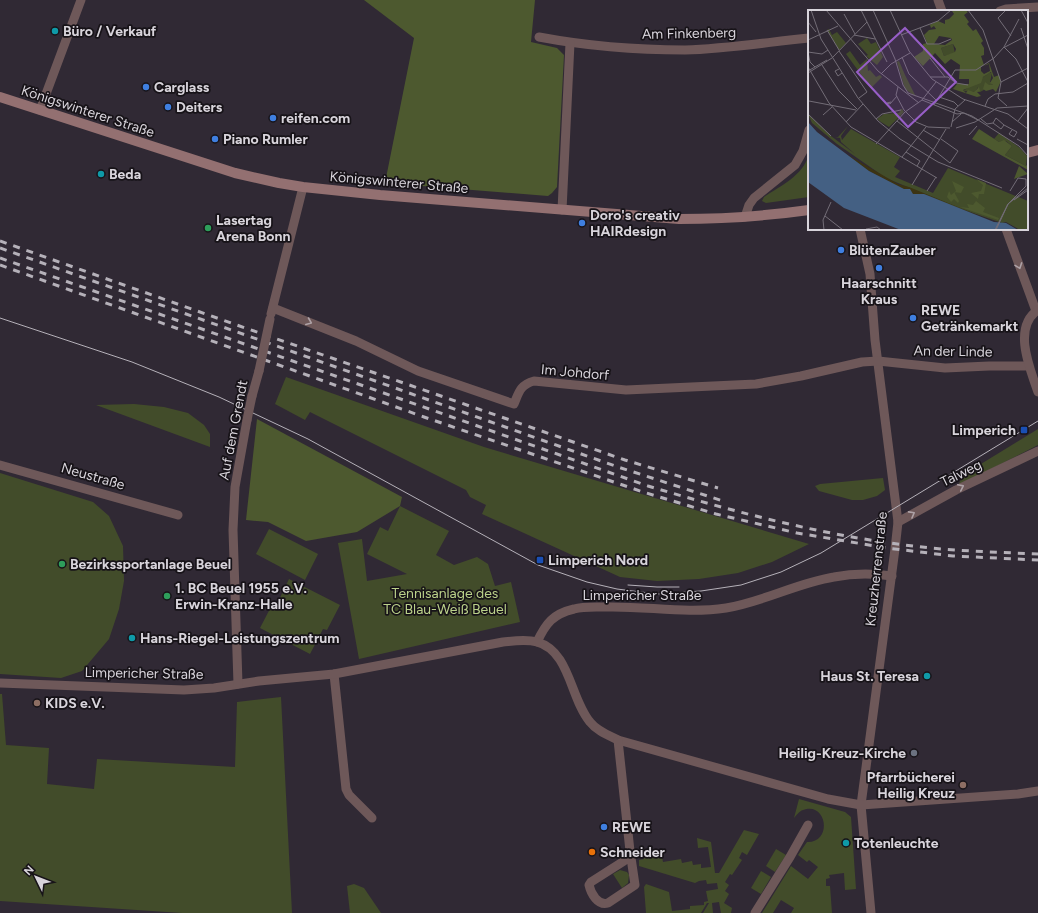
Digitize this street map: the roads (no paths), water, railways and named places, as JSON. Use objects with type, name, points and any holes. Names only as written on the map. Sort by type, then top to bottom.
[{"type":"main road","name":"Königswinterer Straße","points":[[0,96],[235,173],[303,187],[388,196],[679,219],[716,219],[808,210]]},
{"type":"main road","points":[[1028,153],[1038,150]]},
{"type":"street","points":[[40,110],[81,0]]},
{"type":"street","points":[[938,0],[942,10]]},
{"type":"street","points":[[1002,10],[1006,8],[1038,7]]},
{"type":"street","name":"Am Finkenberg","points":[[539,37],[615,48],[685,50],[754,45],[808,38]]},
{"type":"street","points":[[562,210],[570,42]]},
{"type":"street","points":[[745,217],[749,205],[754,198],[795,165],[803,151],[808,134]]},
{"type":"street","name":"Auf dem Grendt","points":[[238,684],[233,530],[235,487],[252,396],[303,187]]},
{"type":"street","name":"Kreuzherrenstraße","points":[[860,230],[870,274],[875,340],[898,522],[861,805],[871,913]]},
{"type":"street","points":[[1006,230],[1037,310],[1029,319],[1024,342],[1028,366],[1038,392]]},
{"type":"street","name":"Im Johdorf","points":[[273,308],[356,341],[418,370],[514,404],[521,388],[526,383],[534,381],[626,390],[756,384],[801,376],[862,362],[878,361]]},
{"type":"street","name":"An der Linde","points":[[878,361],[945,368],[1028,366]]},
{"type":"street","name":"Talweg","points":[[898,522],[956,490],[1038,451]]},
{"type":"street","name":"Neustraße","points":[[0,465],[178,515]]},
{"type":"street","name":"Limpericher Straße","points":[[0,683],[184,690],[334,674],[503,642],[527,640],[537,642],[549,621],[557,615],[574,609],[616,607],[673,610],[726,608],[833,577],[858,574],[892,576]]},
{"type":"street","points":[[537,642],[546,646],[558,657],[566,668],[579,706],[590,722],[602,732],[618,740],[828,798],[861,805],[1038,792]]},
{"type":"street","points":[[334,674],[346,789],[349,795],[372,818]]},
{"type":"street","points":[[618,740],[635,884],[608,903],[603,904],[599,902],[589,889],[589,885],[591,882],[624,861],[630,851]]},
{"type":"street","points":[[755,913],[808,825]]},
{"type":"tram line","points":[[0,318],[132,362],[219,397],[308,439],[538,565],[587,582],[617,589],[657,594],[701,591],[741,585],[781,572],[821,553],[1038,421]]},
{"type":"tram line","points":[[628,585],[679,587]]},
{"type":"railway","points":[[0,241],[625,460],[718,488]]},
{"type":"railway","points":[[0,248],[618,467],[726,502]]},
{"type":"railway","points":[[0,258],[648,486],[743,513],[840,535],[938,549],[1038,554]]},
{"type":"railway","points":[[0,265],[424,417],[643,492],[716,514],[797,533],[887,548],[953,556],[1038,560]]},
{"type":"place","name":"Büro / Verkauf","points":[[55,31]]},
{"type":"place","name":"Carglass","points":[[146,87]]},
{"type":"place","name":"Deiters","points":[[168,107]]},
{"type":"place","name":"reifen.com","points":[[273,118]]},
{"type":"place","name":"Piano Rumler","points":[[215,139]]},
{"type":"place","name":"Beda","points":[[101,174]]},
{"type":"place","name":"Doro's creativ HAIRdesign","points":[[582,223]]},
{"type":"place","name":"Lasertag Arena Bonn","points":[[208,228]]},
{"type":"place","name":"BlütenZauber","points":[[841,250]]},
{"type":"place","name":"Haarschnitt Kraus","points":[[879,268]]},
{"type":"place","name":"REWE Getränkemarkt","points":[[913,318]]},
{"type":"place","name":"Limperich","points":[[1024,430]]},
{"type":"place","name":"Limperich Nord","points":[[540,560]]},
{"type":"place","name":"Bezirkssportanlage Beuel","points":[[62,564]]},
{"type":"place","name":"1. BC Beuel 1955 e.V. Erwin-Kranz-Halle","points":[[167,596]]},
{"type":"place","name":"Hans-Riegel-Leistungszentrum","points":[[132,638]]},
{"type":"place","name":"Haus St. Teresa","points":[[927,676]]},
{"type":"place","name":"KIDS e.V.","points":[[37,703]]},
{"type":"place","name":"Heilig-Kreuz-Kirche","points":[[914,753]]},
{"type":"place","name":"Pfarrbücherei Heilig Kreuz","points":[[963,785]]},
{"type":"place","name":"REWE","points":[[604,827]]},
{"type":"place","name":"Totenleuchte","points":[[846,843]]},
{"type":"place","name":"Schneider","points":[[592,852]]},
{"type":"park label","name":"Tennisanlage des TC Blau-Weiß Beuel","points":[[445,602]]}]
